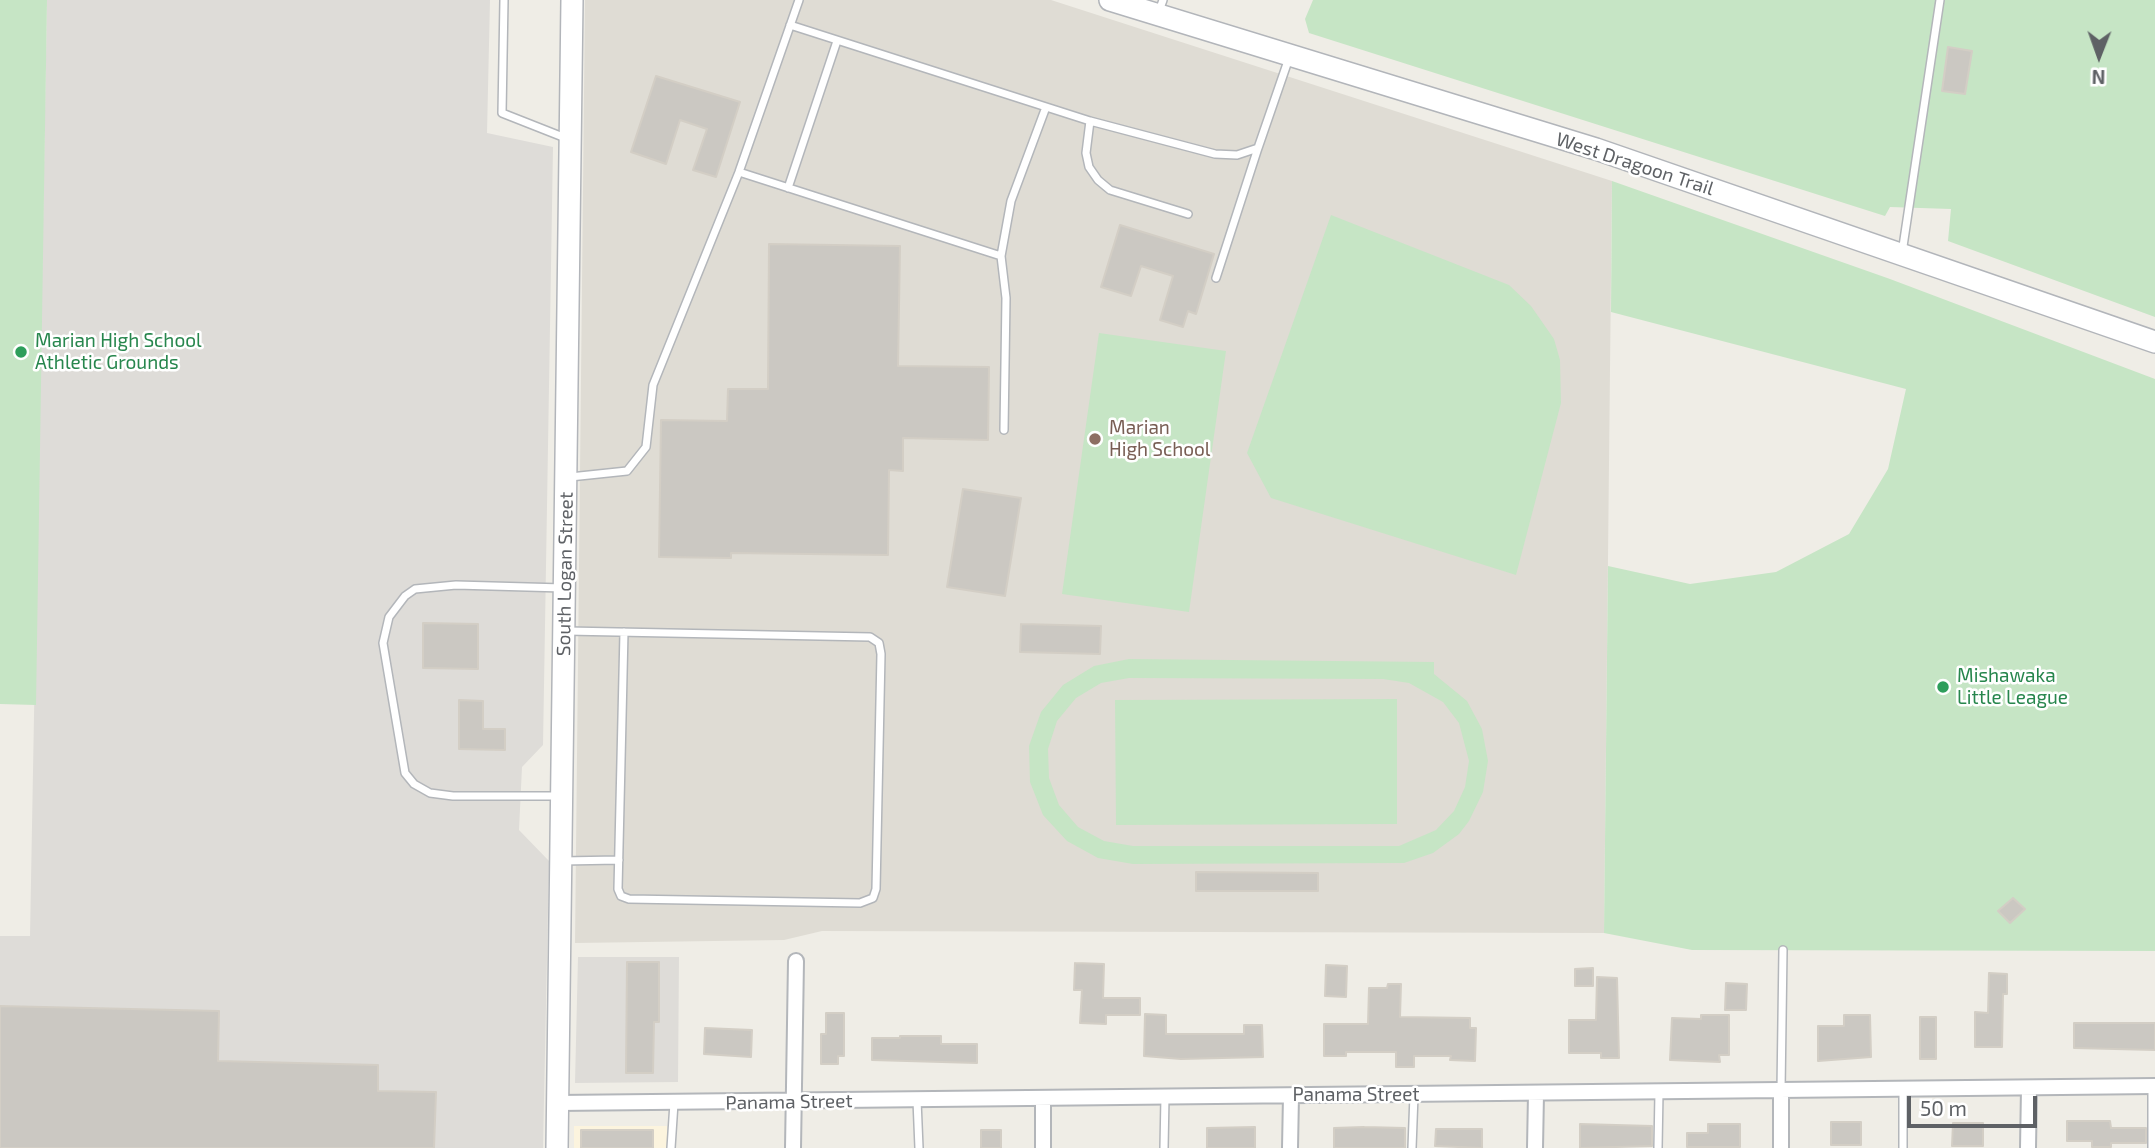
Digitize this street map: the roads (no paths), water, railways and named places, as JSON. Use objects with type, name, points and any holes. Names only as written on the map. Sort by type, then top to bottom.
[{"type":"street","name":"South Logan Street","points":[[557,1148],[572,0]]},
{"type":"street","name":"West Dragoon Trail","points":[[1110,0],[1161,7],[1290,55],[1596,149],[2155,342]]},
{"type":"street","points":[[793,1148],[796,961]]},
{"type":"street","name":"Panama Street","points":[[558,1103],[2154,1086]]},
{"type":"street","points":[[2028,1148],[2029,1088]]},
{"type":"street","points":[[1781,1091],[1781,1148]]},
{"type":"street","points":[[1535,1148],[1536,1094]]},
{"type":"street","points":[[1290,1148],[1291,1096]]},
{"type":"street","points":[[1043,1098],[1043,1148]]},
{"type":"lane","points":[[504,0],[502,113],[570,140]]},
{"type":"lane","points":[[566,478],[627,471],[646,447],[653,385],[739,172],[799,0]]},
{"type":"lane","points":[[1902,254],[1940,0]]},
{"type":"lane","points":[[790,25],[1090,121],[1215,154],[1237,155],[1258,148]]},
{"type":"lane","points":[[788,188],[837,41]]},
{"type":"lane","points":[[1216,278],[1290,55]]},
{"type":"lane","points":[[1004,430],[1006,298],[1001,256],[1011,201],[1046,107]]},
{"type":"lane","points":[[1090,121],[1086,153],[1089,167],[1098,180],[1110,190],[1188,214]]},
{"type":"lane","points":[[739,172],[1001,256]]},
{"type":"lane","points":[[562,796],[453,796],[430,793],[414,784],[405,773],[383,643],[389,617],[405,596],[415,589],[456,585],[565,588]]},
{"type":"lane","points":[[564,631],[624,632],[870,637],[879,643],[881,654],[876,889],[873,898],[860,903],[629,899],[621,896],[618,888],[624,632]]},
{"type":"lane","points":[[561,861],[619,860]]},
{"type":"lane","points":[[1781,1091],[1783,950]]},
{"type":"lane","points":[[2152,1148],[2154,1086]]},
{"type":"lane","points":[[1903,1090],[1903,1148]]},
{"type":"lane","points":[[1658,1148],[1659,1092]]},
{"type":"lane","points":[[1412,1148],[1414,1095]]},
{"type":"lane","points":[[1164,1148],[1165,1097]]},
{"type":"lane","points":[[917,1100],[919,1148]]},
{"type":"lane","points":[[671,1148],[674,1103]]},
{"type":"place","name":"Marian High School Athletic Grounds","points":[[21,352]]},
{"type":"place","name":"Marian High School","points":[[1095,439]]},
{"type":"place","name":"Mishawaka Little League","points":[[1943,687]]}]
